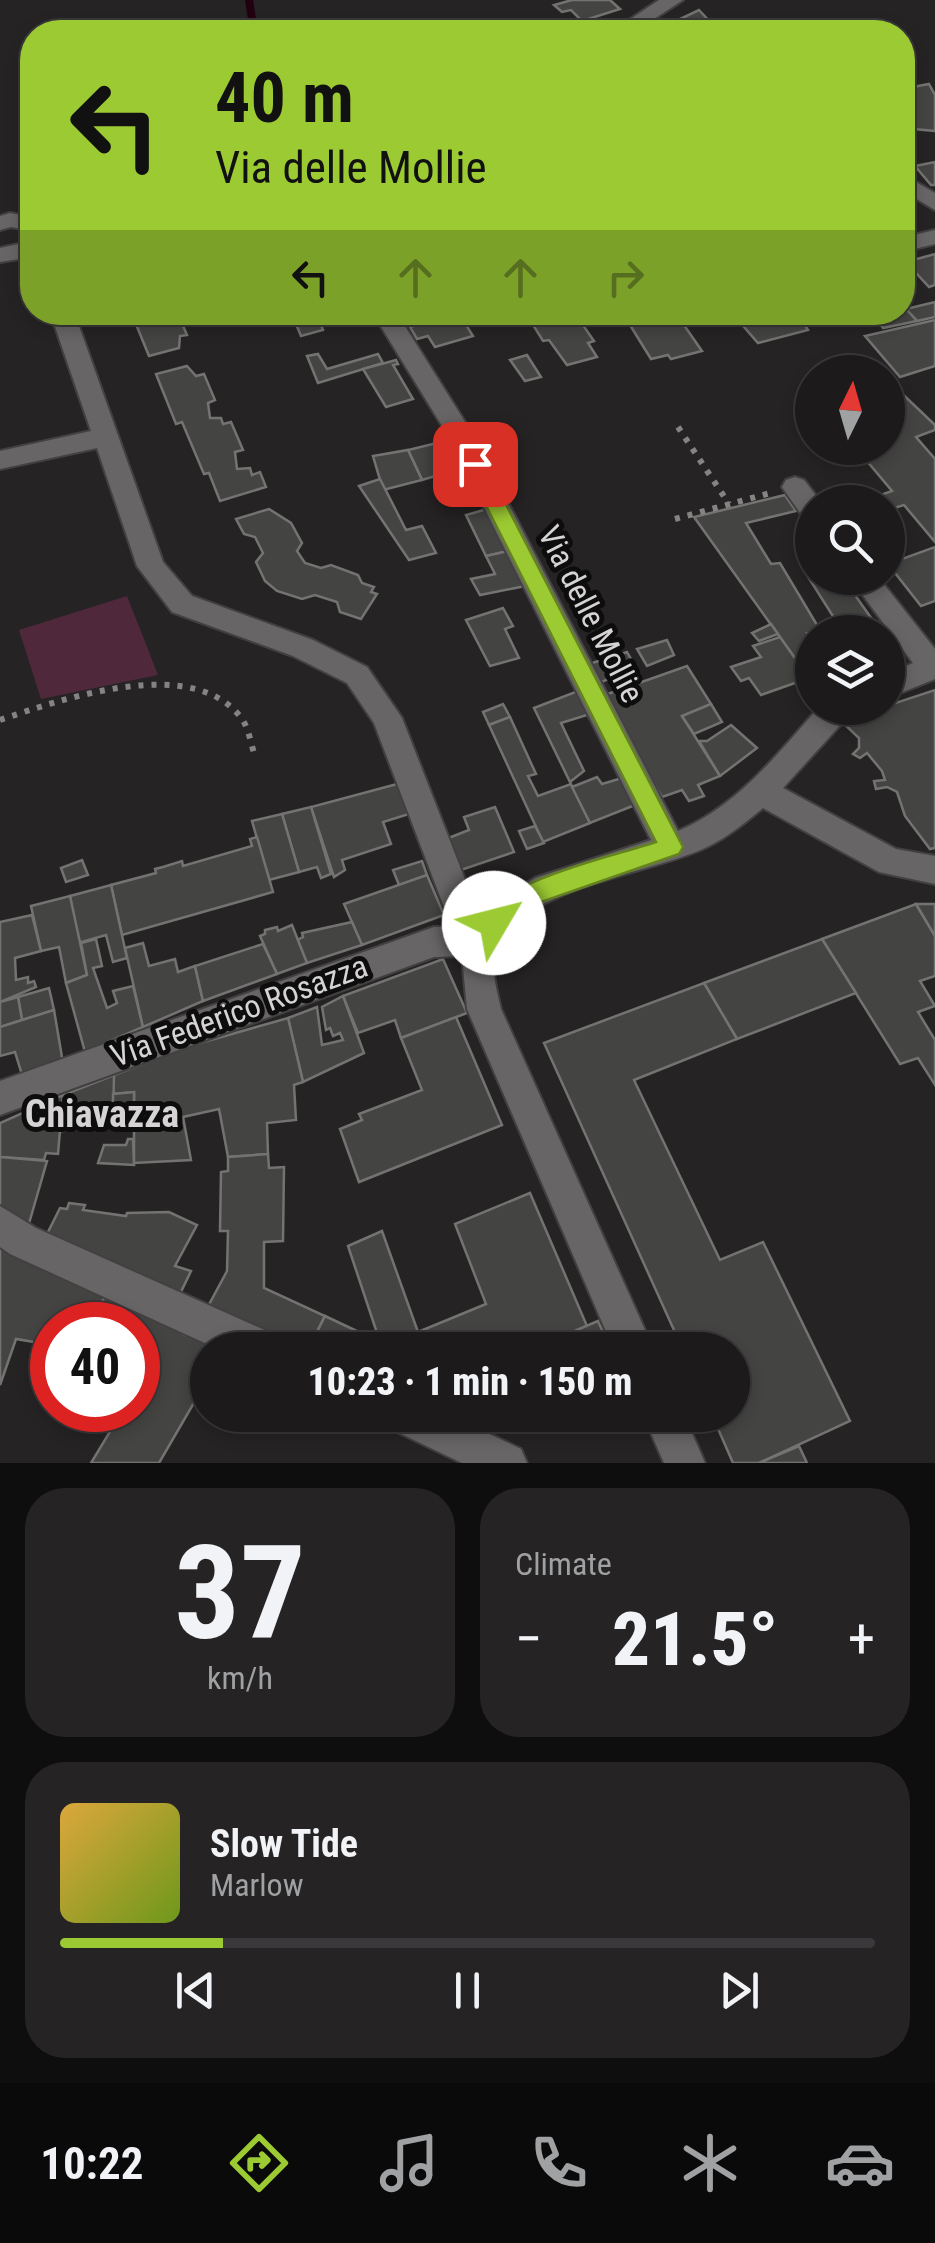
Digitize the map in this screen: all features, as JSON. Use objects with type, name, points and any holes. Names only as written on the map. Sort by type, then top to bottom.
[{"type":"street","points":[[640,20],[673,0]]},
{"type":"street","points":[[66,325],[151,566],[182,604],[303,648],[357,675],[386,718],[460,910],[488,932]]},
{"type":"street","name":"Via delle Mollie","points":[[392,325],[459,433],[670,847]]},
{"type":"street","points":[[0,460],[104,436]]},
{"type":"street","points":[[877,595],[934,667],[905,679]]},
{"type":"street","points":[[626,1332],[505,1061],[484,1009],[476,967],[488,932],[527,896],[698,837],[762,792],[822,725]]},
{"type":"street","points":[[762,792],[890,862],[935,870]]},
{"type":"street","name":"Via Federico Rosazza","points":[[0,1098],[434,942],[488,932]]},
{"type":"street","points":[[0,1226],[24,1241],[224,1332]]},
{"type":"street","points":[[441,1432],[507,1463]]},
{"type":"street","points":[[671,1432],[685,1463]]},
{"type":"path","points":[[678,427],[729,504]]},
{"type":"path","points":[[675,520],[794,487]]},
{"type":"path","points":[[0,720],[119,689],[152,683],[182,684],[212,695],[242,720],[255,756]]},
{"type":"shaded area","points":[[127,596],[158,675],[41,699],[19,630]]},
{"type":"building","points":[[572,0],[610,0],[620,9],[581,20],[571,10],[562,12],[554,5]]},
{"type":"building","points":[[699,10],[708,20],[678,20]]},
{"type":"building","points":[[929,84],[935,95],[935,131],[915,129],[915,87]]},
{"type":"building","points":[[935,162],[935,185],[931,185],[915,166]]},
{"type":"building","points":[[935,254],[935,285],[929,287],[915,272],[915,260]]},
{"type":"building","points":[[935,302],[935,317],[917,321],[915,307]]},
{"type":"building","points":[[935,320],[935,366],[905,375],[905,355],[881,355],[865,336]]},
{"type":"building","points":[[136,325],[183,325],[187,335],[180,336],[179,348],[149,356]]},
{"type":"building","points":[[296,325],[321,325],[323,330],[301,336]]},
{"type":"building","points":[[466,325],[473,336],[435,347],[428,336],[417,339],[410,327]]},
{"type":"building","points":[[533,325],[583,325],[594,341],[588,343],[597,357],[567,365],[549,340],[543,341]]},
{"type":"building","points":[[630,325],[684,325],[702,351],[671,359],[668,355],[651,359]]},
{"type":"building","points":[[742,325],[805,325],[808,330],[758,343]]},
{"type":"building","points":[[318,354],[327,369],[378,354],[383,363],[318,383],[307,356]]},
{"type":"building","points":[[527,355],[541,377],[525,381],[510,360]]},
{"type":"building","points":[[396,360],[398,364],[393,365],[413,399],[386,407],[363,369]]},
{"type":"building","points":[[187,366],[196,376],[204,374],[215,400],[208,403],[210,418],[221,418],[223,424],[231,422],[243,450],[235,452],[237,469],[250,468],[252,475],[260,472],[266,487],[220,501],[182,422],[176,424],[156,374]]},
{"type":"building","points":[[905,396],[935,425],[935,430],[916,437],[935,459],[935,542],[905,506],[905,485],[887,485],[870,465],[905,465]]},
{"type":"building","points":[[445,441],[462,468],[422,480],[408,450]]},
{"type":"building","points":[[408,450],[422,480],[383,490],[373,456]]},
{"type":"building","points":[[462,468],[481,501],[466,505],[446,473]]},
{"type":"building","points":[[380,479],[406,530],[422,526],[436,553],[409,560],[359,486]]},
{"type":"building","points":[[785,495],[795,511],[746,523],[771,564],[780,563],[795,595],[799,595],[811,615],[795,615],[795,658],[694,517]]},
{"type":"building","points":[[269,509],[291,523],[302,543],[297,551],[305,563],[321,568],[331,565],[358,575],[362,583],[374,587],[371,592],[377,594],[361,619],[340,612],[337,602],[315,595],[302,599],[277,591],[265,581],[256,562],[263,553],[255,537],[244,534],[236,519]]},
{"type":"building","points":[[487,509],[508,551],[486,556],[466,515]]},
{"type":"building","points":[[935,547],[935,601],[921,606],[905,586],[905,558]]},
{"type":"building","points":[[508,551],[525,586],[480,595],[471,579],[495,574],[486,556]]},
{"type":"building","points":[[820,595],[855,595],[869,615],[832,615]]},
{"type":"building","points":[[503,608],[513,626],[505,629],[519,658],[490,666],[466,620]]},
{"type":"building","points":[[771,624],[778,634],[759,641],[752,633]]},
{"type":"building","points":[[780,637],[795,658],[795,683],[761,695],[749,678],[741,681],[731,667],[761,657],[753,646]]},
{"type":"building","points":[[667,640],[674,655],[647,666],[637,649]]},
{"type":"building","points":[[627,652],[636,668],[599,683],[589,664]]},
{"type":"building","points":[[687,666],[711,704],[682,716],[720,776],[698,785],[704,796],[689,801],[682,790],[662,797],[602,696]]},
{"type":"building","points":[[935,690],[935,848],[930,849],[905,816],[897,792],[887,787],[876,789],[874,781],[885,780],[882,771],[867,753],[860,758],[853,754],[859,748],[859,738],[845,725],[905,725],[905,700]]},
{"type":"building","points":[[578,691],[590,714],[561,723],[584,771],[570,782],[534,708]]},
{"type":"building","points":[[503,704],[510,717],[489,725],[483,712]]},
{"type":"building","points":[[711,704],[722,722],[694,734],[682,716]]},
{"type":"building","points":[[510,717],[536,774],[528,776],[538,796],[571,784],[590,823],[543,842],[489,725]]},
{"type":"building","points":[[731,725],[757,748],[720,776],[699,741],[707,741]]},
{"type":"building","points":[[597,777],[602,784],[622,778],[635,805],[590,823],[572,787]]},
{"type":"building","points":[[397,784],[409,814],[383,822],[391,844],[342,860],[345,870],[334,877],[311,807]]},
{"type":"building","points":[[311,807],[331,874],[321,878],[317,867],[299,872],[282,814]]},
{"type":"building","points":[[495,807],[514,852],[461,870],[446,839],[469,830],[464,817]]},
{"type":"building","points":[[282,814],[299,872],[269,880],[252,821]]},
{"type":"building","points":[[535,826],[544,843],[527,849],[519,831]]},
{"type":"building","points":[[257,837],[273,892],[122,935],[111,885],[156,873],[155,869],[182,861],[183,866],[252,846],[250,839]]},
{"type":"building","points":[[82,860],[88,875],[66,882],[61,868]]},
{"type":"building","points":[[422,861],[427,875],[399,885],[393,870]]},
{"type":"building","points":[[427,875],[444,915],[362,945],[344,904]]},
{"type":"building","points":[[111,885],[127,958],[113,962],[106,935],[78,943],[70,896]]},
{"type":"building","points":[[70,896],[87,975],[66,983],[59,947],[41,951],[31,906]]},
{"type":"building","points":[[916,904],[935,936],[935,976],[920,981],[935,1006],[918,1012],[935,1040],[935,1085],[918,1058],[900,1064],[822,939]]},
{"type":"building","points":[[916,904],[935,904],[935,936]]},
{"type":"building","points":[[32,915],[41,951],[15,958],[16,980],[28,977],[28,983],[34,981],[36,987],[0,1002],[0,922]]},
{"type":"building","points":[[352,922],[362,945],[307,963],[297,940],[303,937],[302,933]]},
{"type":"building","points":[[292,925],[307,963],[277,974],[260,936],[265,930],[277,927],[278,931]]},
{"type":"building","points":[[96,939],[102,966],[93,968],[107,1008],[117,1003],[113,991],[133,986],[143,1027],[85,1052],[66,983],[87,975],[81,943]]},
{"type":"building","points":[[822,939],[856,993],[737,1039],[704,983]]},
{"type":"building","points":[[143,943],[149,966],[175,959],[178,972],[195,966],[203,1001],[143,1027],[125,948]]},
{"type":"building","points":[[263,944],[277,974],[203,1001],[195,966]]},
{"type":"building","points":[[443,959],[467,1013],[401,1038],[395,1020],[358,1033],[343,996]]},
{"type":"building","points":[[704,983],[737,1039],[634,1080],[720,1260],[763,1242],[850,1421],[759,1463],[733,1463],[719,1432],[750,1432],[750,1332],[675,1332],[544,1043]]},
{"type":"building","points":[[49,988],[54,1010],[22,1020],[18,997]]},
{"type":"building","points":[[343,996],[364,1053],[303,1082],[288,1018],[317,1007],[322,1045],[343,1040],[340,1033],[333,1036],[330,1028],[326,1030],[322,1007]]},
{"type":"building","points":[[18,997],[22,1020],[0,1027],[0,1002]]},
{"type":"building","points":[[54,1010],[63,1063],[23,1078],[15,1052],[0,1056],[0,1027]]},
{"type":"building","points":[[456,1017],[502,1125],[359,1182],[340,1129],[362,1120],[359,1114],[422,1090],[401,1038]]},
{"type":"building","points":[[288,1018],[303,1082],[294,1085],[296,1120],[267,1123],[268,1154],[228,1157],[219,1109],[183,1117],[191,1160],[134,1163],[134,1092],[113,1094],[114,1075],[186,1047]]},
{"type":"building","points":[[114,1075],[113,1125],[62,1131],[63,1095]]},
{"type":"building","points":[[134,1092],[134,1121],[113,1125],[113,1094]]},
{"type":"building","points":[[63,1095],[58,1154],[46,1153],[44,1160],[0,1157],[0,1123]]},
{"type":"building","points":[[128,1139],[133,1139],[134,1165],[98,1163],[104,1145],[126,1145]]},
{"type":"building","points":[[268,1154],[269,1168],[284,1167],[283,1241],[264,1242],[264,1288],[325,1316],[317,1332],[246,1332],[205,1312],[227,1271],[228,1231],[220,1231],[221,1172],[228,1171],[228,1157]]},
{"type":"building","points":[[0,1157],[47,1161],[28,1227],[0,1212]]},
{"type":"building","points":[[530,1193],[587,1326],[574,1332],[418,1332],[486,1304],[455,1224]]},
{"type":"building","points":[[69,1203],[85,1205],[83,1210],[126,1216],[169,1212],[197,1225],[175,1266],[191,1271],[178,1298],[46,1236],[60,1208],[67,1209]]},
{"type":"building","points":[[382,1231],[418,1332],[377,1332],[348,1246]]},
{"type":"building","points":[[0,1236],[8,1251],[20,1259],[107,1293],[102,1302],[30,1302],[30,1341],[16,1339],[0,1385]]},
{"type":"building","points":[[107,1293],[124,1302],[102,1302]]},
{"type":"building","points":[[325,1316],[359,1332],[317,1332]]},
{"type":"building","points":[[598,1321],[603,1332],[572,1332]]},
{"type":"building","points":[[160,1322],[185,1335],[193,1327],[200,1332],[190,1332],[190,1410],[159,1463],[91,1463],[110,1432],[160,1432]]},
{"type":"building","points":[[454,1432],[481,1432],[480,1444]]},
{"type":"building","points":[[799,1446],[807,1463],[759,1463]]},
{"type":"waterway","points":[[249,0],[252,20]]},
{"type":"district","name":"Chiavazza","points":[[102,1114]]},
{"type":"route","points":[[475,464],[670,847],[527,896],[494,923]]}]
